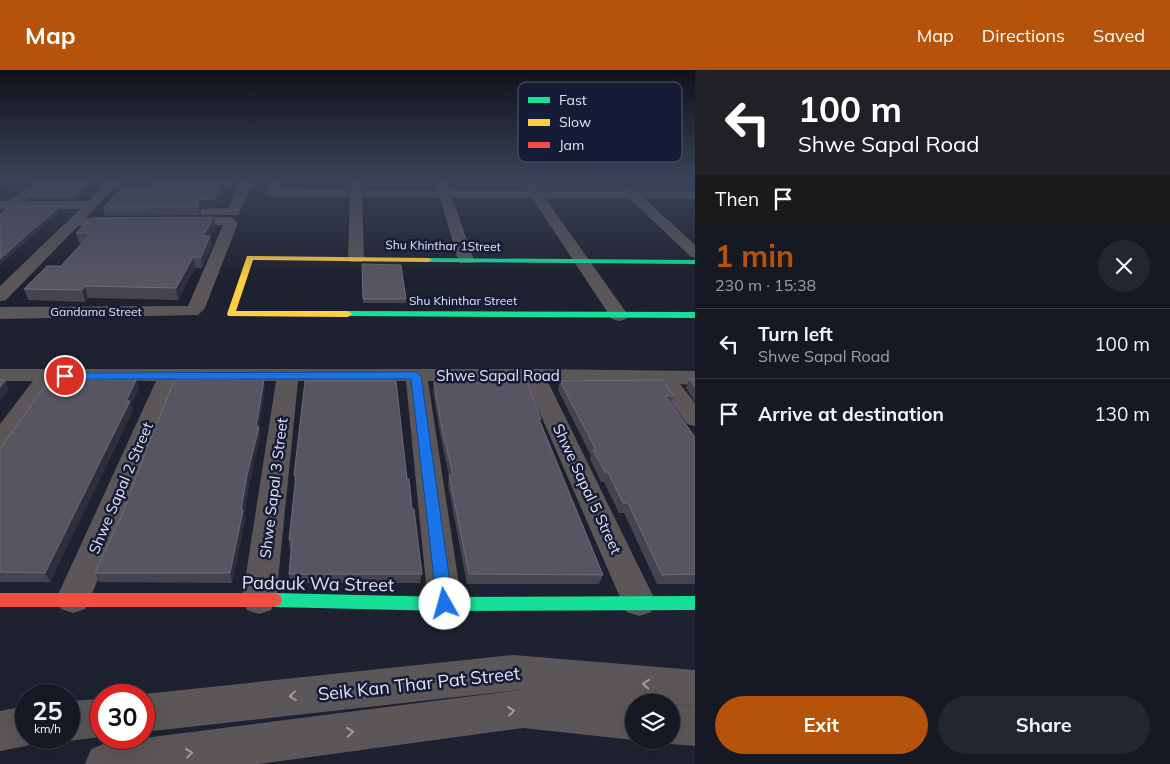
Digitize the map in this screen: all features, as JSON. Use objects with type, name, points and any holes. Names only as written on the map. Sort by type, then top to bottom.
[{"type":"street","points":[[0,296],[82,214]]},
{"type":"street","points":[[99,214],[128,217]]},
{"type":"street","name":"Gandama Street","points":[[0,313],[192,311],[196,308],[231,223],[228,221],[172,217],[204,214]]},
{"type":"street","points":[[355,214],[356,259]]},
{"type":"street","points":[[451,214],[466,260]]},
{"type":"street","points":[[550,214],[619,315]]},
{"type":"street","points":[[653,214],[695,253]]},
{"type":"street","points":[[669,229],[686,229]]},
{"type":"street","name":"Shu Khinthar 1Street","points":[[231,314],[250,258],[695,262]]},
{"type":"street","name":"Shu Khinthar Street","points":[[231,314],[695,315]]},
{"type":"street","name":"Shwe Sapal Road","points":[[0,375],[695,378]]},
{"type":"street","points":[[0,441],[49,376]]},
{"type":"street","name":"Shwe Sapal 2 Street","points":[[73,599],[169,376]]},
{"type":"street","name":"Shwe Sapal 3 Street","points":[[259,600],[288,376]]},
{"type":"street","points":[[416,376],[445,604]]},
{"type":"street","name":"Shwe Sapal 5 Street","points":[[534,376],[639,602]]},
{"type":"street","points":[[664,378],[695,419]]},
{"type":"street","name":"Padauk Wa Street","points":[[0,600],[259,600],[445,604],[695,603]]},
{"type":"street","name":"Seik Kan Thar Pat Street","points":[[155,712],[513,672],[695,688]]},
{"type":"street","points":[[106,764],[523,709],[625,719]]},
{"type":"street","points":[[680,725],[695,726]]},
{"type":"street","points":[[0,731],[15,728]]},
{"type":"building","points":[[1,214],[51,214],[0,259]]},
{"type":"building","points":[[214,217],[203,236],[210,236],[201,257],[193,257],[176,288],[85,286],[82,290],[24,289],[47,266],[61,266],[91,233],[76,233],[91,218]]},
{"type":"building","points":[[362,264],[401,265],[406,299],[363,299]]},
{"type":"building","points":[[50,379],[136,380],[126,401],[130,401],[45,573],[0,572],[0,449]]},
{"type":"building","points":[[175,379],[264,380],[256,427],[259,427],[247,475],[241,510],[243,510],[230,573],[95,573],[124,510]]},
{"type":"building","points":[[689,379],[695,379],[695,387]]},
{"type":"building","points":[[0,380],[6,380],[0,387]]},
{"type":"building","points":[[662,380],[674,396],[665,396],[695,437],[695,574],[662,575],[628,503],[623,503],[608,472],[605,472],[593,450],[596,450],[560,381]]},
{"type":"building","points":[[305,381],[396,381],[407,479],[409,479],[412,509],[414,509],[422,574],[289,574],[292,540],[289,540],[296,475],[294,475]]},
{"type":"building","points":[[434,382],[527,382],[541,419],[539,419],[603,575],[469,574],[449,475],[453,475],[441,424]]},
{"type":"traffic: fast","points":[[428,260],[695,262]]},
{"type":"traffic: fast","points":[[348,314],[695,315]]},
{"type":"traffic: fast","points":[[274,600],[445,604],[695,603]]},
{"type":"traffic: slow","points":[[348,314],[231,314],[250,258],[428,260]]},
{"type":"traffic: jam","points":[[0,600],[274,600]]},
{"type":"route","points":[[65,376],[416,376],[445,604]]}]
